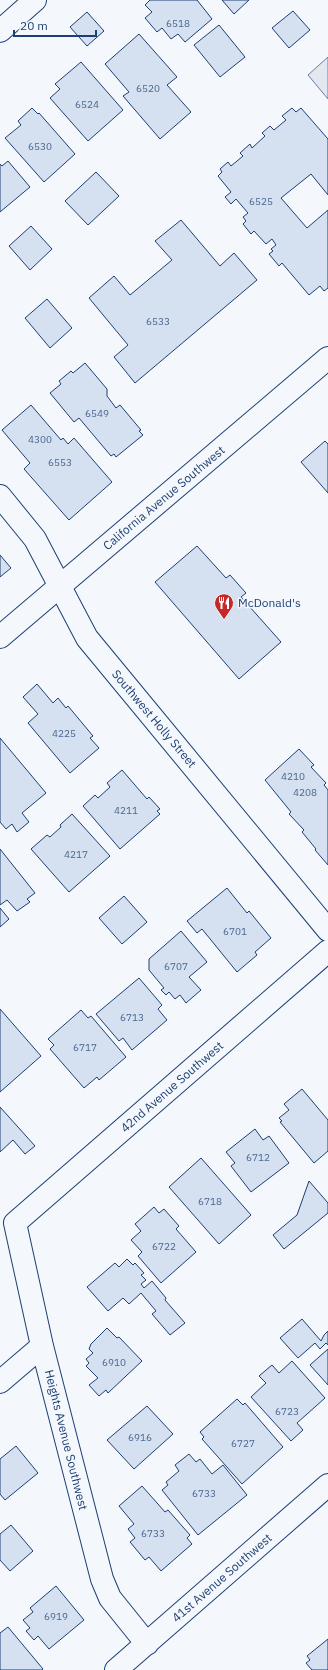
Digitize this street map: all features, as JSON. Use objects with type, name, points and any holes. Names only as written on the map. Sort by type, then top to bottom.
[{"type":"street","points":[[0,31],[35,0]]},
{"type":"street","name":"California Avenue Southwest","points":[[0,637],[328,358]]},
{"type":"street","name":"Southwest Holly Street","points":[[0,496],[35,539],[87,638],[328,930]]},
{"type":"street","name":"42nd Avenue Southwest","points":[[15,1223],[328,951]]},
{"type":"street","name":"Heights Avenue Southwest","points":[[15,1223],[42,1346],[102,1579],[110,1598],[147,1644]]},
{"type":"street","points":[[0,1382],[42,1346]]},
{"type":"street","name":"41st Avenue Southwest","points":[[116,1670],[328,1485]]},
{"type":"shaded area","points":[[328,57],[328,99],[308,75]]},
{"type":"building","points":[[150,0],[197,0],[212,19],[185,42],[178,34],[171,39],[162,28],[157,32],[145,18],[152,12],[145,5]]},
{"type":"building","points":[[222,0],[249,0],[234,14]]},
{"type":"building","points":[[293,11],[310,30],[289,48],[272,28]]},
{"type":"building","points":[[87,12],[104,31],[87,46],[70,27]]},
{"type":"building","points":[[219,25],[245,57],[220,77],[194,45]]},
{"type":"building","points":[[139,34],[177,77],[167,85],[191,112],[160,139],[123,96],[129,92],[105,64]]},
{"type":"building","points":[[81,62],[123,110],[88,141],[50,98],[60,89],[55,84]]},
{"type":"building","points":[[32,108],[38,114],[39,113],[75,154],[44,182],[5,138],[21,125],[18,121]]},
{"type":"building","points":[[292,108],[296,112],[301,108],[328,139],[328,195],[311,174],[281,198],[307,228],[328,210],[328,288],[324,291],[320,286],[309,295],[282,263],[279,266],[269,254],[273,251],[271,249],[276,245],[272,239],[266,244],[254,231],[251,234],[243,224],[246,221],[243,217],[248,213],[236,199],[231,204],[225,197],[231,192],[218,176],[222,172],[220,169],[228,162],[231,166],[243,156],[240,153],[250,144],[252,148],[265,136],[262,133],[270,126],[274,130],[286,120],[282,116]]},
{"type":"building","points":[[8,161],[30,187],[0,212],[0,164],[2,166]]},
{"type":"building","points":[[96,172],[119,196],[88,225],[65,201]]},
{"type":"building","points":[[181,220],[220,266],[234,253],[257,280],[135,383],[114,357],[128,345],[89,298],[114,276],[130,295],[172,260],[155,241]]},
{"type":"building","points":[[31,226],[52,249],[30,270],[9,246]]},
{"type":"building","points":[[47,299],[72,328],[50,348],[25,318]]},
{"type":"building","points":[[85,363],[107,389],[107,396],[116,408],[120,405],[141,430],[139,431],[143,435],[116,457],[114,454],[111,456],[79,418],[74,422],[50,393],[61,384],[59,381],[71,371],[73,373]]},
{"type":"building","points":[[31,405],[61,440],[63,438],[68,444],[74,438],[112,482],[69,520],[24,469],[30,463],[2,430]]},
{"type":"building","points":[[325,441],[328,444],[328,493],[301,462]]},
{"type":"building","name":"McDonald's","points":[[197,546],[226,578],[230,575],[246,593],[241,597],[281,642],[239,679],[155,582]]},
{"type":"building","points":[[0,555],[11,568],[0,577]]},
{"type":"building","points":[[37,684],[53,703],[58,698],[66,708],[68,706],[93,736],[90,738],[99,748],[70,773],[28,723],[38,714],[23,697]]},
{"type":"building","points":[[0,738],[46,793],[22,813],[29,822],[17,832],[12,824],[6,829],[0,822]]},
{"type":"building","points":[[299,749],[314,765],[311,767],[326,783],[324,785],[328,790],[328,865],[302,832],[304,830],[289,814],[291,812],[265,780]]},
{"type":"building","points":[[122,770],[147,799],[149,797],[160,809],[157,811],[160,814],[120,849],[83,806],[95,795],[98,798],[110,787],[107,783]]},
{"type":"building","points":[[72,814],[110,856],[69,892],[31,849],[47,835],[50,837]]},
{"type":"building","points":[[0,849],[35,893],[27,899],[30,902],[17,911],[7,900],[0,905]]},
{"type":"building","points":[[227,888],[247,913],[249,911],[271,938],[255,952],[257,955],[237,972],[202,929],[197,933],[187,921]]},
{"type":"building","points":[[124,896],[147,922],[122,944],[99,918]]},
{"type":"building","points":[[0,908],[9,919],[0,927]]},
{"type":"building","points":[[181,931],[207,962],[189,977],[201,990],[186,1003],[180,995],[175,999],[169,992],[166,995],[161,990],[164,988],[149,970],[149,959]]},
{"type":"building","points":[[139,978],[162,1005],[158,1009],[167,1020],[132,1050],[123,1038],[119,1041],[96,1014]]},
{"type":"building","points":[[0,1009],[41,1056],[0,1092]]},
{"type":"building","points":[[81,1010],[88,1018],[91,1016],[126,1057],[99,1080],[97,1077],[84,1088],[50,1049],[54,1045],[48,1039]]},
{"type":"building","points":[[302,1089],[328,1120],[328,1151],[314,1163],[280,1122],[282,1121],[279,1118],[289,1110],[284,1104]]},
{"type":"building","points":[[0,1107],[35,1146],[25,1154],[13,1140],[0,1152]]},
{"type":"building","points":[[255,1129],[263,1140],[269,1136],[289,1163],[251,1192],[231,1166],[235,1163],[226,1152]]},
{"type":"building","points":[[201,1158],[251,1215],[219,1244],[169,1187]]},
{"type":"building","points":[[309,1181],[328,1203],[328,1213],[284,1249],[273,1235],[297,1215]]},
{"type":"building","points":[[154,1207],[159,1213],[164,1209],[179,1226],[176,1229],[196,1252],[161,1283],[138,1256],[142,1252],[131,1240],[141,1231],[135,1224]]},
{"type":"building","points":[[127,1259],[133,1265],[135,1263],[144,1273],[141,1275],[146,1280],[141,1284],[144,1288],[152,1281],[166,1298],[165,1300],[185,1323],[170,1335],[152,1314],[156,1311],[141,1293],[129,1304],[123,1298],[108,1311],[87,1287],[115,1263],[119,1267]]},
{"type":"building","points":[[302,1319],[321,1341],[328,1331],[328,1345],[326,1343],[320,1349],[315,1343],[298,1358],[280,1338]]},
{"type":"building","points":[[107,1328],[117,1338],[119,1337],[142,1361],[108,1393],[106,1390],[99,1396],[89,1385],[98,1378],[86,1366],[89,1363],[86,1359],[93,1353],[89,1349],[91,1344]]},
{"type":"building","points":[[328,1349],[328,1385],[310,1365]]},
{"type":"building","points":[[292,1361],[325,1398],[297,1423],[303,1430],[291,1441],[251,1397],[266,1383],[259,1376],[272,1365],[279,1373]]},
{"type":"building","points":[[237,1399],[243,1405],[245,1403],[283,1447],[242,1484],[202,1439],[204,1437],[200,1432]]},
{"type":"building","points":[[147,1406],[173,1434],[134,1469],[107,1440]]},
{"type":"building","points":[[16,1446],[38,1473],[5,1500],[0,1494],[0,1459]]},
{"type":"building","points":[[189,1454],[196,1462],[200,1459],[212,1474],[223,1465],[247,1495],[198,1535],[162,1490],[168,1485],[166,1482],[179,1471],[175,1465]]},
{"type":"building","points":[[142,1486],[165,1512],[168,1510],[190,1535],[187,1538],[192,1544],[161,1571],[149,1557],[145,1560],[130,1542],[135,1538],[128,1529],[134,1524],[119,1506]]},
{"type":"building","points":[[11,1525],[33,1551],[10,1571],[0,1560],[0,1534]]},
{"type":"building","points":[[56,1586],[84,1620],[49,1649],[38,1636],[34,1640],[26,1631],[30,1628],[23,1620],[33,1612],[30,1608]]},
{"type":"building","points":[[8,1627],[43,1669],[42,1670],[0,1670],[0,1633]]},
{"type":"building","points":[[328,1639],[328,1670],[312,1670],[306,1663],[310,1660],[307,1656]]},
{"type":"place","name":"McDonald's","points":[[224,620]]}]
